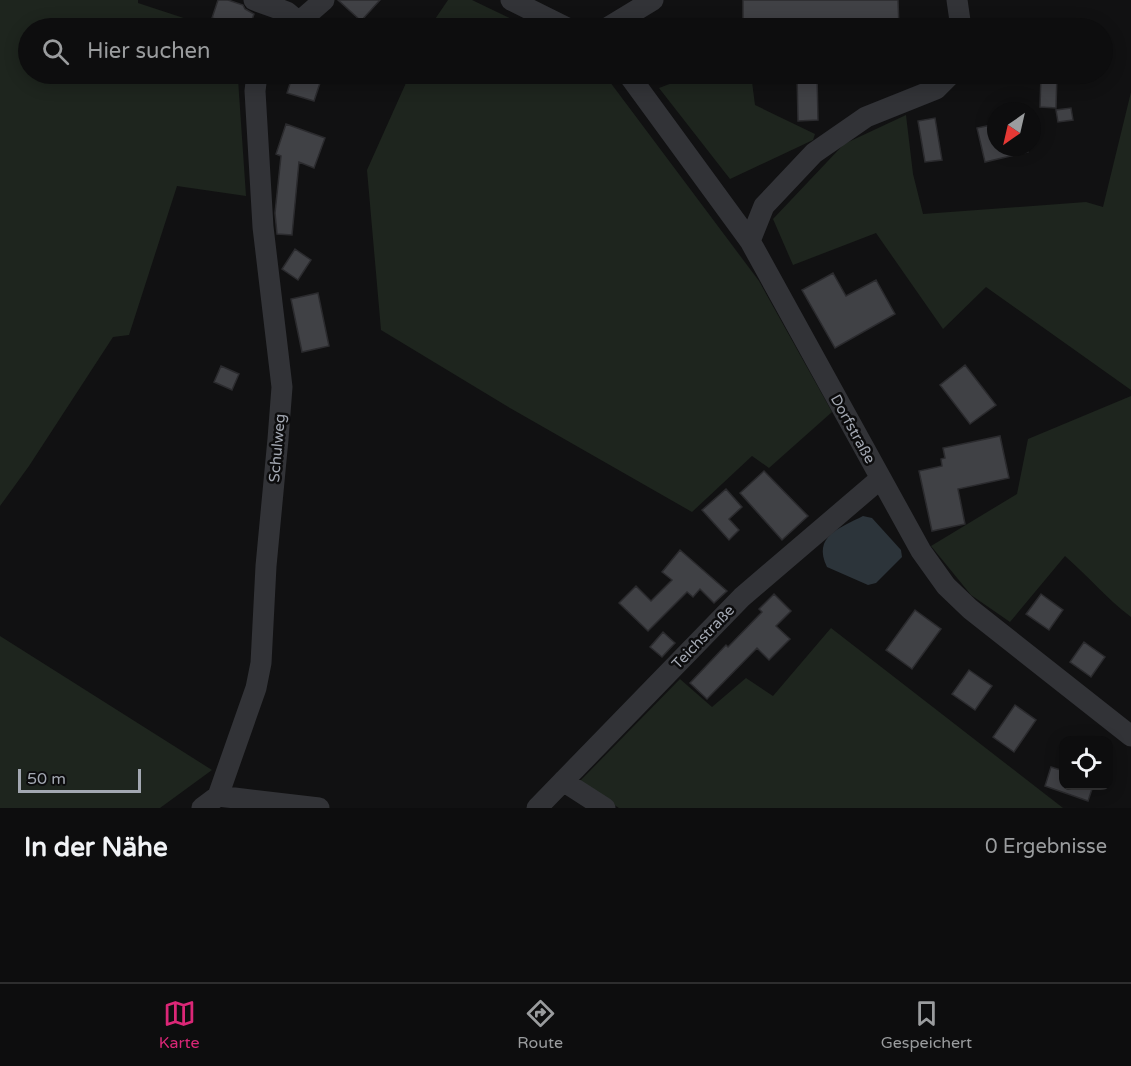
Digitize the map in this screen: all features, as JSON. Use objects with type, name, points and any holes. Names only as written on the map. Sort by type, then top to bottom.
[{"type":"street","points":[[254,0],[287,12],[291,18]]},
{"type":"street","points":[[304,18],[324,0]]},
{"type":"street","points":[[511,0],[547,18]]},
{"type":"street","points":[[621,18],[652,0]]},
{"type":"street","points":[[957,0],[959,18]]},
{"type":"street","name":"Schulweg","points":[[210,802],[256,688],[261,663],[266,566],[282,387],[263,227],[256,84]]},
{"type":"street","name":"Dorfstraße","points":[[635,84],[750,241],[921,551],[946,585],[970,609],[1131,736]]},
{"type":"street","points":[[750,241],[764,206],[814,153],[866,117],[936,89],[941,84]]},
{"type":"street","points":[[726,208],[764,206]]},
{"type":"street","name":"Teichstraße","points":[[537,808],[742,597],[880,478]]},
{"type":"street","points":[[563,781],[605,808]]},
{"type":"street","points":[[210,802],[319,808]]},
{"type":"shaded area","points":[[0,0],[138,0],[138,3],[184,18],[18,18],[18,84],[238,84],[246,196],[177,186],[129,335],[113,337],[29,466],[0,506]]},
{"type":"shaded area","points":[[448,0],[472,0],[509,18],[436,18]]},
{"type":"shaded area","points":[[406,84],[611,84],[759,281],[832,412],[769,468],[752,456],[692,512],[510,408],[381,330],[367,170]]},
{"type":"shaded area","points":[[670,84],[752,84],[755,105],[815,134],[813,140],[730,179],[659,88]]},
{"type":"shaded area","points":[[1131,92],[1131,390],[986,287],[943,329],[876,233],[793,265],[773,219],[844,144],[906,115],[913,174],[923,214],[1086,202],[1103,207]]},
{"type":"shaded area","points":[[1131,396],[1131,617],[1065,556],[1010,622],[971,595],[931,546],[1017,494],[1028,439]]},
{"type":"shaded area","points":[[863,516],[872,518],[901,550],[902,557],[876,583],[868,585],[827,567],[823,556],[823,548],[831,534]]},
{"type":"shaded area","points":[[831,628],[1063,808],[619,808],[579,782],[680,679],[712,707],[746,678],[773,696]]},
{"type":"shaded area","points":[[0,636],[212,770],[160,808],[0,808]]},
{"type":"building","points":[[218,0],[228,0],[243,5],[245,9],[254,14],[253,18],[212,18]]},
{"type":"building","points":[[338,0],[380,0],[364,18],[358,18]]},
{"type":"building","points":[[743,0],[898,0],[899,18],[743,18]]},
{"type":"building","points":[[290,84],[320,84],[314,101],[287,93]]},
{"type":"building","points":[[797,84],[817,84],[818,120],[798,121]]},
{"type":"building","points":[[1041,84],[1057,84],[1056,108],[1041,107]]},
{"type":"building","points":[[1071,108],[1073,120],[1058,122],[1056,110]]},
{"type":"building","points":[[935,118],[942,160],[925,162],[918,121]]},
{"type":"building","points":[[286,124],[325,138],[314,168],[299,162],[292,235],[277,234],[275,213],[281,156],[276,154]]},
{"type":"building","points":[[987,126],[987,156],[1011,156],[985,162],[977,128]]},
{"type":"building","points":[[295,249],[311,260],[298,280],[282,269]]},
{"type":"building","points":[[833,273],[846,296],[876,280],[895,314],[835,348],[802,290]]},
{"type":"building","points":[[318,293],[329,346],[302,352],[291,299]]},
{"type":"building","points":[[965,365],[996,405],[970,424],[940,385]]},
{"type":"building","points":[[221,366],[239,374],[232,390],[214,382]]},
{"type":"building","points":[[1000,436],[1009,478],[958,489],[965,524],[932,531],[919,471],[942,466],[941,459],[945,458],[943,448]]},
{"type":"building","points":[[764,471],[808,516],[782,540],[740,493]]},
{"type":"building","points":[[726,489],[742,507],[729,519],[739,530],[729,540],[702,510]]},
{"type":"building","points":[[680,550],[727,591],[714,603],[700,589],[693,597],[687,592],[648,631],[619,603],[636,586],[651,601],[672,580],[662,572]]},
{"type":"building","points":[[774,594],[791,611],[776,626],[790,639],[769,660],[757,648],[707,699],[690,683],[762,612],[759,609]]},
{"type":"building","points":[[1041,594],[1063,610],[1049,630],[1026,614]]},
{"type":"building","points":[[915,610],[941,629],[912,669],[886,650]]},
{"type":"building","points":[[663,632],[675,643],[662,657],[650,647]]},
{"type":"building","points":[[1084,642],[1105,657],[1091,677],[1070,662]]},
{"type":"building","points":[[969,670],[992,686],[975,710],[952,694]]},
{"type":"building","points":[[1015,705],[1036,720],[1014,752],[993,737]]},
{"type":"building","points":[[1051,767],[1059,769],[1059,790],[1092,790],[1088,801],[1045,786]]}]
